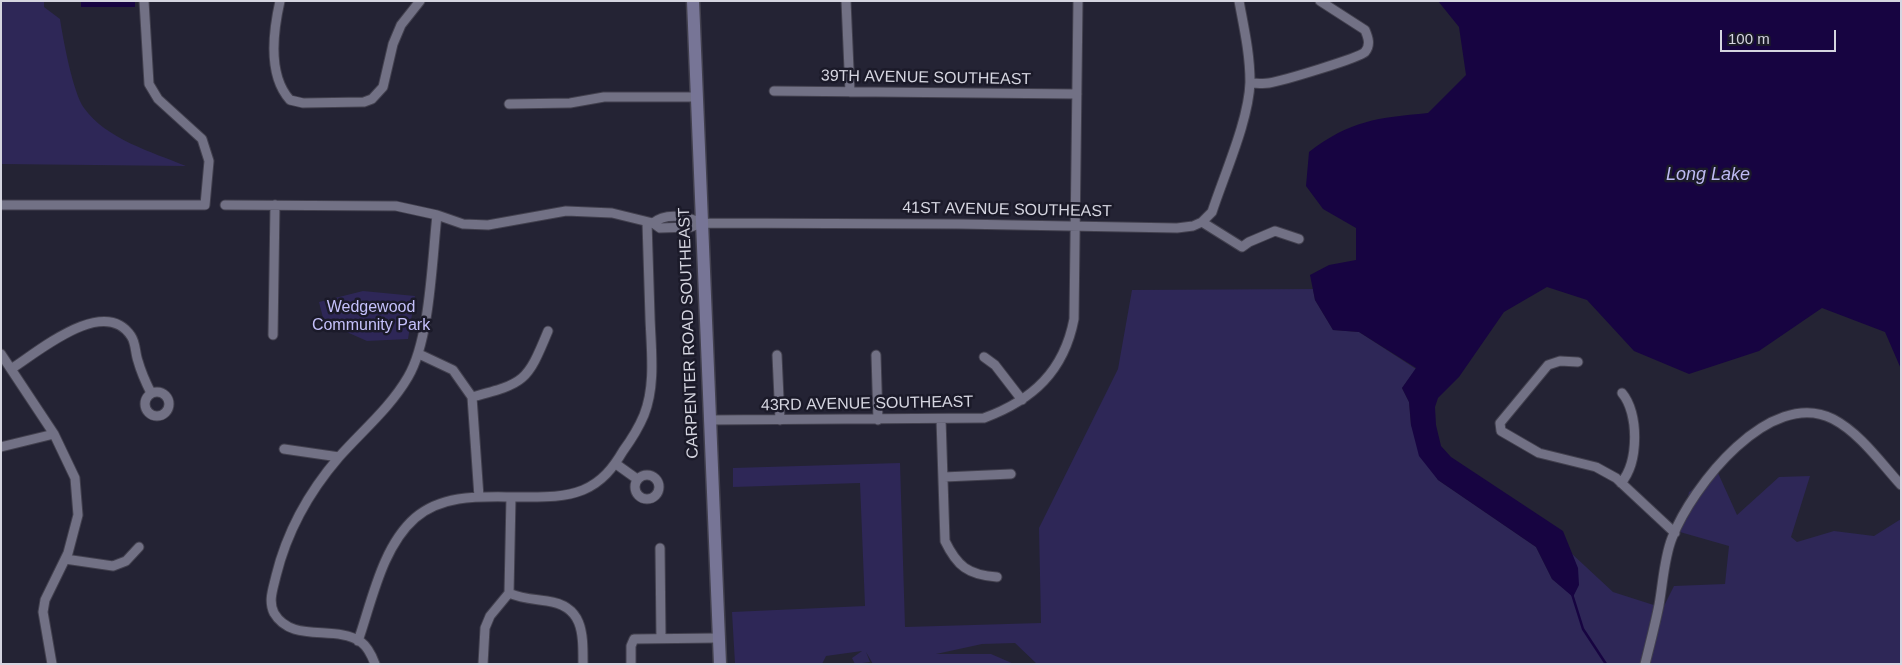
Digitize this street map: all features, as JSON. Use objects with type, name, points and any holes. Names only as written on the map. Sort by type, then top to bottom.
[{"type":"street","points":[[1,205],[206,205],[209,161],[202,139],[158,99],[149,84],[144,1]]},
{"type":"street","points":[[280,1],[274,48],[278,83],[290,100],[303,103],[364,102],[379,94],[383,87],[393,44],[401,26],[420,1]]},
{"type":"street","name":"CARPENTER ROAD SOUTHEAST","points":[[693,1],[720,664]]},
{"type":"street","points":[[846,1],[850,92]]},
{"type":"street","name":"43RD AVENUE SOUTHEAST","points":[[709,420],[984,418],[1022,400],[1042,384],[1053,371],[1070,340],[1074,319],[1078,1]]},
{"type":"street","points":[[1239,1],[1249,50],[1250,83],[1247,104],[1212,212],[1202,222],[1242,247],[1275,231],[1299,239]]},
{"type":"street","points":[[1250,83],[1267,84],[1283,80],[1338,64],[1364,53],[1368,45],[1365,30],[1320,1]]},
{"type":"street","name":"39TH AVENUE SOUTHEAST","points":[[774,91],[1077,94]]},
{"type":"street","points":[[509,104],[570,104],[604,97],[697,97]]},
{"type":"street","name":"41ST AVENUE SOUTHEAST","points":[[225,205],[396,206],[437,215],[463,224],[488,225],[566,211],[612,213],[650,222],[660,228],[691,227],[701,223],[1177,228],[1192,226],[1202,222]]},
{"type":"street","points":[[273,335],[275,205]]},
{"type":"street","points":[[375,664],[370,653],[358,641],[347,636],[289,628],[274,613],[270,602],[284,546],[296,519],[314,489],[339,457],[376,420],[408,378],[419,354],[437,215]]},
{"type":"street","points":[[358,641],[386,561],[400,535],[414,519],[431,506],[452,500],[479,497],[554,497],[582,491],[599,482],[616,464],[644,414],[650,392],[652,361],[650,222]]},
{"type":"street","points":[[11,369],[73,330],[90,322],[109,320],[124,328],[131,336],[142,373],[152,393]]},
{"type":"street","points":[[472,397],[519,382],[530,372],[548,331]]},
{"type":"street","points":[[1,354],[54,434],[75,478],[78,515],[65,559],[45,600],[43,612],[52,664]]},
{"type":"street","points":[[419,354],[452,370],[472,397],[479,497]]},
{"type":"street","points":[[777,355],[780,420]]},
{"type":"street","points":[[876,355],[878,420]]},
{"type":"street","points":[[984,357],[995,365],[1022,400]]},
{"type":"street","points":[[1578,362],[1560,361],[1548,365],[1500,423],[1501,431],[1539,453],[1596,467],[1621,483],[1675,533]]},
{"type":"street","points":[[1621,483],[1631,464],[1635,439],[1629,406],[1622,393]]},
{"type":"street","points":[[1645,664],[1675,533],[1712,472],[1730,453],[1768,425],[1802,412],[1814,412],[1847,427],[1901,485]]},
{"type":"street","points":[[941,419],[945,541],[954,559],[974,573],[997,576]]},
{"type":"street","points":[[1,447],[54,434]]},
{"type":"street","points":[[284,449],[339,457]]},
{"type":"street","points":[[616,464],[637,479]]},
{"type":"street","points":[[944,477],[1011,474]]},
{"type":"street","points":[[484,664],[485,628],[490,616],[509,593],[511,497]]},
{"type":"street","points":[[65,559],[114,566],[126,561],[139,547]]},
{"type":"street","points":[[660,548],[661,638]]},
{"type":"street","points":[[509,593],[520,598],[558,603],[568,608],[579,619],[583,634],[583,664]]},
{"type":"street","points":[[631,664],[630,646],[634,638],[718,638]]},
{"type":"green space","points":[[1,1],[44,1],[44,7],[60,19],[76,91],[84,108],[93,119],[104,128],[130,143],[186,166],[1,164]]},
{"type":"green space","points":[[1313,289],[1315,300],[1333,330],[1359,332],[1416,369],[1402,388],[1409,402],[1411,425],[1438,480],[1536,547],[1552,579],[1573,596],[1578,574],[1571,553],[1613,592],[1663,608],[1674,586],[1725,584],[1729,546],[1680,532],[1689,492],[1718,473],[1737,515],[1779,477],[1810,476],[1791,537],[1797,542],[1834,531],[1874,536],[1901,519],[1901,664],[1037,664],[1015,643],[982,644],[936,654],[991,654],[1014,664],[873,664],[866,652],[870,662],[855,664],[852,658],[862,651],[826,656],[822,664],[735,664],[732,612],[865,606],[860,483],[733,487],[733,468],[900,463],[905,627],[1041,623],[1039,528],[1118,369],[1132,290]]},
{"type":"green space","name":"Wedgewood Community Park","points":[[363,291],[415,296],[408,339],[367,341],[324,322],[319,302]]},
{"type":"water","points":[[81,1],[135,1],[135,7],[81,7]]},
{"type":"water","name":"Long Lake","points":[[1438,1],[1901,1],[1901,369],[1885,332],[1822,308],[1759,351],[1689,374],[1634,351],[1587,300],[1547,287],[1504,312],[1459,377],[1438,398],[1435,407],[1436,425],[1441,446],[1451,457],[1563,531],[1578,568],[1579,585],[1573,597],[1552,579],[1536,547],[1438,480],[1419,456],[1411,425],[1409,402],[1402,388],[1416,368],[1359,332],[1333,330],[1315,300],[1310,275],[1329,265],[1356,260],[1356,228],[1323,209],[1306,186],[1309,152],[1338,133],[1365,122],[1428,113],[1466,75],[1459,27]]},
{"type":"waterway","points":[[1572,594],[1583,629],[1606,664]]}]
